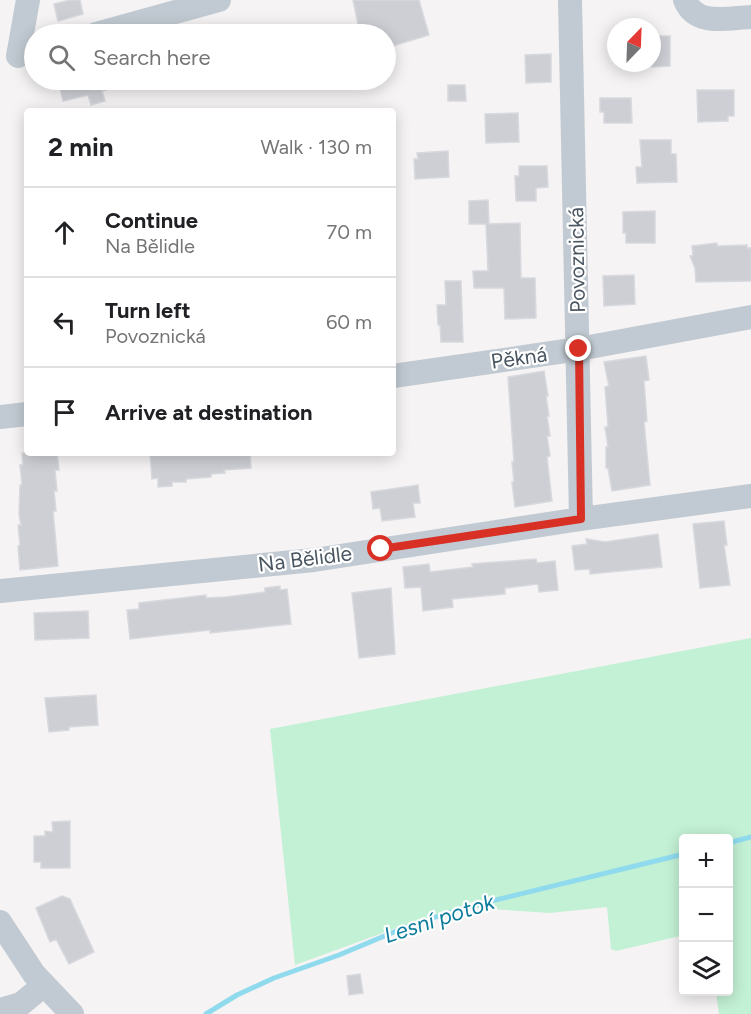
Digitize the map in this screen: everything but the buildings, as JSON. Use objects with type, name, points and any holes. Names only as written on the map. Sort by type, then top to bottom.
[{"type":"street","points":[[17,56],[28,0]]},
{"type":"street","points":[[132,24],[219,0]]},
{"type":"street","name":"Povoznická","points":[[570,0],[581,519]]},
{"type":"street","points":[[685,0],[691,12],[699,17],[707,19],[751,17]]},
{"type":"street","name":"Pěkná","points":[[396,376],[579,349],[751,317]]},
{"type":"street","points":[[0,417],[24,414]]},
{"type":"street","name":"Na Bělidle","points":[[0,591],[314,560],[581,519],[751,496]]},
{"type":"street","points":[[0,922],[27,965],[72,1014]]},
{"type":"street","points":[[0,1010],[21,1004],[44,985]]},
{"type":"green space","points":[[751,638],[751,1014],[719,1014],[717,996],[733,996],[733,834],[679,834],[679,936],[616,951],[611,949],[607,907],[550,913],[476,908],[399,927],[295,965],[270,729]]},
{"type":"waterway","name":"Lesní potok","points":[[733,842],[751,837]]},
{"type":"waterway","name":"Lesní potok","points":[[206,1014],[237,995],[274,978],[339,955],[406,927],[463,908],[679,855]]},
{"type":"route","points":[[381,549],[581,519],[579,349]]}]
